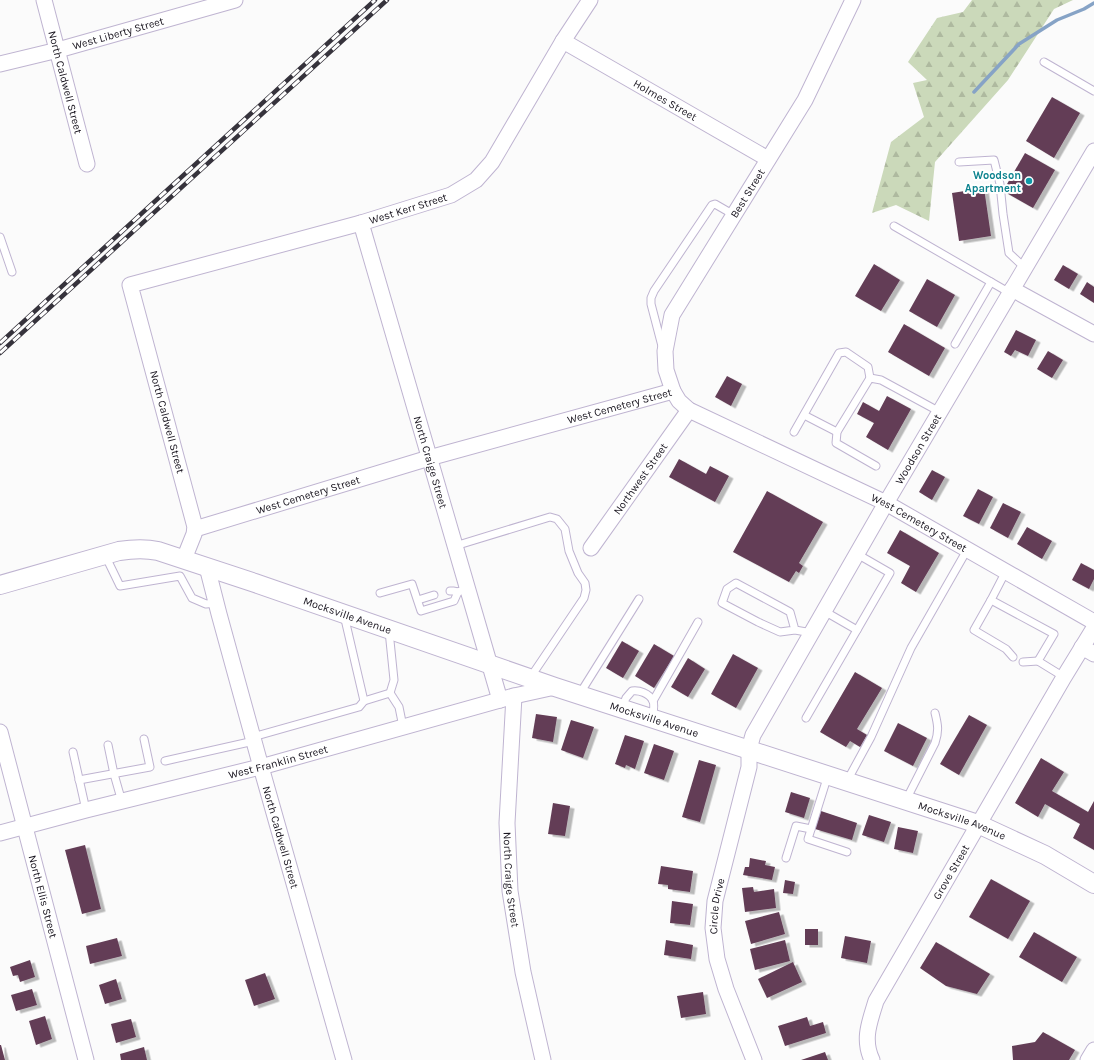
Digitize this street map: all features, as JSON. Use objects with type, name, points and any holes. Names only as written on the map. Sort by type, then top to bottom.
[{"type":"street","name":"North Caldwell Street","points":[[44,0],[87,164]]},
{"type":"street","name":"West Liberty Street","points":[[0,64],[58,50],[235,0]]},
{"type":"street","name":"West Kerr Street","points":[[130,285],[362,223],[451,195],[476,180],[492,162],[563,41],[590,0]]},
{"type":"street","name":"Best Street","points":[[673,391],[666,370],[665,356],[672,315],[805,100],[853,0]]},
{"type":"street","name":"Holmes Street","points":[[563,41],[768,159]]},
{"type":"street","name":"Woodson Street","points":[[749,749],[753,735],[886,503],[1094,151]]},
{"type":"street","name":"North Craige Street","points":[[362,223],[455,546],[463,590],[490,664],[507,698],[507,823],[510,891],[523,972],[543,1060]]},
{"type":"street","name":"North Caldwell Street","points":[[130,285],[195,529]]},
{"type":"street","points":[[1011,291],[1094,334]]},
{"type":"street","name":"West Cemetery Street","points":[[195,529],[430,458],[673,391],[679,401],[689,410],[886,503],[1094,622]]},
{"type":"street","name":"Northwest Street","points":[[591,548],[689,410]]},
{"type":"street","points":[[182,567],[195,529]]},
{"type":"street","points":[[0,585],[105,555],[129,550],[146,549],[158,551],[182,567],[207,567]]},
{"type":"street","name":"North Caldwell Street","points":[[207,567],[253,739],[344,1060]]},
{"type":"street","name":"Mocksville Avenue","points":[[207,567],[555,687],[978,824],[1045,855],[1094,884]]},
{"type":"street","name":"Grove Street","points":[[872,1060],[867,1036],[876,1001],[1064,677],[1088,651],[1094,628]]},
{"type":"street","name":"West Franklin Street","points":[[0,833],[86,810],[261,767],[507,698],[555,687]]},
{"type":"street","name":"North Ellis Street","points":[[0,732],[86,1060]]},
{"type":"street","name":"Circle Drive","points":[[749,749],[749,767],[715,901],[713,928],[717,959],[726,989],[754,1060]]},
{"type":"street","points":[[1088,1060],[1094,1050]]},
{"type":"lane","points":[[1044,62],[1094,91]]},
{"type":"lane","points":[[959,162],[994,160],[1000,184],[1009,254],[1025,268]]},
{"type":"lane","points":[[665,356],[651,304],[651,298],[654,291],[712,205],[715,204],[734,215]]},
{"type":"lane","points":[[894,226],[991,282],[1011,291]]},
{"type":"lane","points":[[0,237],[12,272]]},
{"type":"lane","points":[[955,344],[991,282]]},
{"type":"lane","points":[[794,432],[839,353],[846,352],[868,366],[870,378],[837,432],[836,443],[876,466]]},
{"type":"lane","points":[[870,378],[881,380],[940,412]]},
{"type":"lane","points":[[804,415],[837,432]]},
{"type":"lane","points":[[455,546],[550,517],[557,519],[565,529],[569,551],[578,573],[585,583],[586,590],[584,598],[530,678]]},
{"type":"lane","points":[[847,781],[871,737],[911,648],[967,550]]},
{"type":"lane","points":[[806,718],[890,573],[857,554]]},
{"type":"lane","points":[[105,555],[120,586],[182,567],[192,598],[206,604],[216,603]]},
{"type":"lane","points":[[1006,572],[974,630],[1006,649],[1013,657]]},
{"type":"lane","points":[[795,630],[790,612],[736,583],[727,589],[722,603],[729,607],[780,632],[795,630],[812,633]]},
{"type":"lane","points":[[380,593],[412,584],[421,611],[454,602],[463,590]]},
{"type":"lane","points":[[450,591],[463,590]]},
{"type":"lane","points":[[418,600],[434,595]]},
{"type":"lane","points":[[579,695],[639,599]]},
{"type":"lane","points":[[991,600],[1054,634],[1038,661]]},
{"type":"lane","points":[[824,611],[857,630]]},
{"type":"lane","points":[[344,614],[364,701]]},
{"type":"lane","points":[[652,701],[698,622]]},
{"type":"lane","points":[[389,629],[394,680],[390,693],[399,707],[403,727]]},
{"type":"lane","points":[[1023,662],[1038,661],[1064,677]]},
{"type":"lane","points":[[622,709],[626,698],[632,691],[638,691],[647,695],[652,701],[654,706],[652,718]]},
{"type":"lane","points":[[165,761],[253,739],[359,706],[364,701],[390,693]]},
{"type":"lane","points":[[906,800],[935,743],[938,734],[938,726],[935,714]]},
{"type":"lane","points":[[79,780],[150,767],[144,739]]},
{"type":"lane","points":[[108,745],[122,802]]},
{"type":"lane","points":[[73,752],[86,810]]},
{"type":"lane","points":[[828,775],[808,839],[847,852]]},
{"type":"lane","points":[[786,858],[796,826],[811,829]]},
{"type":"green space","points":[[972,0],[1073,0],[1054,9],[1008,80],[935,162],[929,221],[896,205],[872,213],[891,142],[924,117],[913,83],[927,80],[908,62],[937,18],[963,12]]},
{"type":"building","points":[[1052,97],[1080,113],[1054,158],[1026,141]]},
{"type":"building","name":"Woodson Apartment","points":[[1025,153],[1055,170],[1033,208],[1003,191]]},
{"type":"building","points":[[984,188],[991,236],[959,241],[952,193]]},
{"type":"building","points":[[874,264],[900,280],[881,311],[855,296]]},
{"type":"building","points":[[1063,265],[1078,274],[1069,289],[1054,280]]},
{"type":"building","points":[[927,279],[955,295],[937,327],[909,311]]},
{"type":"building","points":[[1087,282],[1094,287],[1094,303],[1080,294]]},
{"type":"building","points":[[904,324],[945,348],[929,376],[888,352]]},
{"type":"building","points":[[1016,330],[1036,340],[1028,356],[1015,350],[1011,356],[1004,352]]},
{"type":"building","points":[[1048,351],[1063,360],[1052,378],[1037,369]]},
{"type":"building","points":[[727,376],[742,384],[731,406],[715,397]]},
{"type":"building","points":[[887,396],[911,409],[888,450],[866,437],[874,423],[857,414],[863,402],[879,411]]},
{"type":"building","points":[[679,459],[706,474],[710,466],[729,476],[715,502],[669,477]]},
{"type":"building","points":[[932,470],[945,477],[932,500],[919,492]]},
{"type":"building","points":[[978,489],[993,497],[979,524],[963,516]]},
{"type":"building","points":[[767,491],[823,522],[799,563],[803,566],[799,573],[796,571],[789,582],[733,552]]},
{"type":"building","points":[[1003,503],[1021,512],[1008,538],[990,528]]},
{"type":"building","points":[[1027,527],[1052,541],[1042,559],[1017,544]]},
{"type":"building","points":[[900,530],[939,553],[916,592],[901,583],[910,566],[887,553]]},
{"type":"building","points":[[1081,563],[1094,570],[1094,579],[1089,589],[1072,580]]},
{"type":"building","points":[[622,641],[639,651],[623,678],[606,668]]},
{"type":"building","points":[[654,644],[674,656],[654,688],[635,676]]},
{"type":"building","points":[[733,654],[758,668],[736,708],[711,694]]},
{"type":"building","points":[[688,658],[705,669],[688,697],[671,687]]},
{"type":"building","points":[[855,672],[882,688],[857,729],[867,735],[860,747],[850,741],[846,747],[820,732]]},
{"type":"building","points":[[536,714],[557,717],[553,742],[532,738]]},
{"type":"building","points":[[969,715],[987,725],[959,775],[940,764]]},
{"type":"building","points":[[571,720],[594,727],[583,758],[561,750]]},
{"type":"building","points":[[898,723],[927,738],[913,766],[884,751]]},
{"type":"building","points":[[625,735],[644,741],[635,769],[626,765],[625,768],[615,764]]},
{"type":"building","points":[[654,744],[674,751],[664,780],[644,773]]},
{"type":"building","points":[[1041,758],[1064,772],[1052,791],[1088,812],[1094,801],[1094,850],[1073,838],[1080,824],[1045,804],[1038,817],[1015,803]]},
{"type":"building","points":[[699,760],[716,765],[700,822],[682,817]]},
{"type":"building","points":[[791,792],[810,798],[804,818],[785,812]]},
{"type":"building","points":[[553,803],[570,806],[565,836],[548,834]]},
{"type":"building","points":[[821,811],[857,823],[852,840],[815,829]]},
{"type":"building","points":[[869,815],[891,822],[884,842],[862,835]]},
{"type":"building","points":[[898,827],[918,831],[913,853],[894,849]]},
{"type":"building","points":[[85,845],[101,909],[82,914],[65,850]]},
{"type":"building","points":[[750,858],[766,861],[765,865],[775,867],[772,880],[743,875],[745,867],[749,867]]},
{"type":"building","points":[[661,866],[693,871],[690,892],[668,889],[668,885],[658,884]]},
{"type":"building","points":[[991,879],[1030,901],[1008,939],[969,917]]},
{"type":"building","points":[[785,880],[795,882],[793,894],[783,893]]},
{"type":"building","points":[[753,887],[754,892],[774,889],[776,908],[745,912],[742,888]]},
{"type":"building","points":[[672,901],[693,904],[690,925],[670,923]]},
{"type":"building","points":[[779,912],[785,934],[751,944],[745,921]]},
{"type":"building","points":[[805,929],[818,929],[818,945],[805,945]]},
{"type":"building","points":[[1034,932],[1077,957],[1062,982],[1019,957]]},
{"type":"building","points":[[845,936],[871,941],[867,963],[841,958]]},
{"type":"building","points":[[117,938],[122,956],[90,964],[86,946]]},
{"type":"building","points":[[666,940],[693,945],[691,959],[664,955]]},
{"type":"building","points":[[785,940],[790,961],[755,970],[750,949]]},
{"type":"building","points":[[936,942],[990,974],[977,994],[946,986],[920,968]]},
{"type":"building","points":[[30,960],[35,977],[20,982],[18,975],[13,976],[10,967]]},
{"type":"building","points":[[793,962],[802,982],[767,998],[758,979]]},
{"type":"building","points":[[265,973],[275,999],[254,1006],[245,980]]},
{"type":"building","points":[[116,979],[122,999],[105,1004],[99,985]]},
{"type":"building","points":[[32,989],[37,1005],[16,1011],[11,995]]},
{"type":"building","points":[[703,992],[706,1014],[681,1018],[677,996]]},
{"type":"building","points":[[45,1016],[52,1039],[36,1045],[29,1021]]},
{"type":"building","points":[[807,1017],[810,1026],[823,1022],[826,1033],[785,1046],[778,1026]]},
{"type":"building","points":[[131,1019],[136,1037],[116,1043],[111,1024]]},
{"type":"building","points":[[1043,1032],[1075,1050],[1069,1060],[1013,1060],[1012,1046],[1035,1042]]},
{"type":"building","points":[[1,1045],[5,1060],[0,1060]]},
{"type":"building","points":[[144,1047],[147,1060],[121,1060],[120,1054]]},
{"type":"building","points":[[825,1052],[828,1060],[801,1060]]},
{"type":"waterway","points":[[974,92],[1019,44],[1057,20],[1084,9],[1094,3]]},
{"type":"railway","points":[[0,343],[375,0]]},
{"type":"railway","points":[[0,353],[387,0]]},
{"type":"place","name":"Woodson Apartment","points":[[1029,181]]}]
